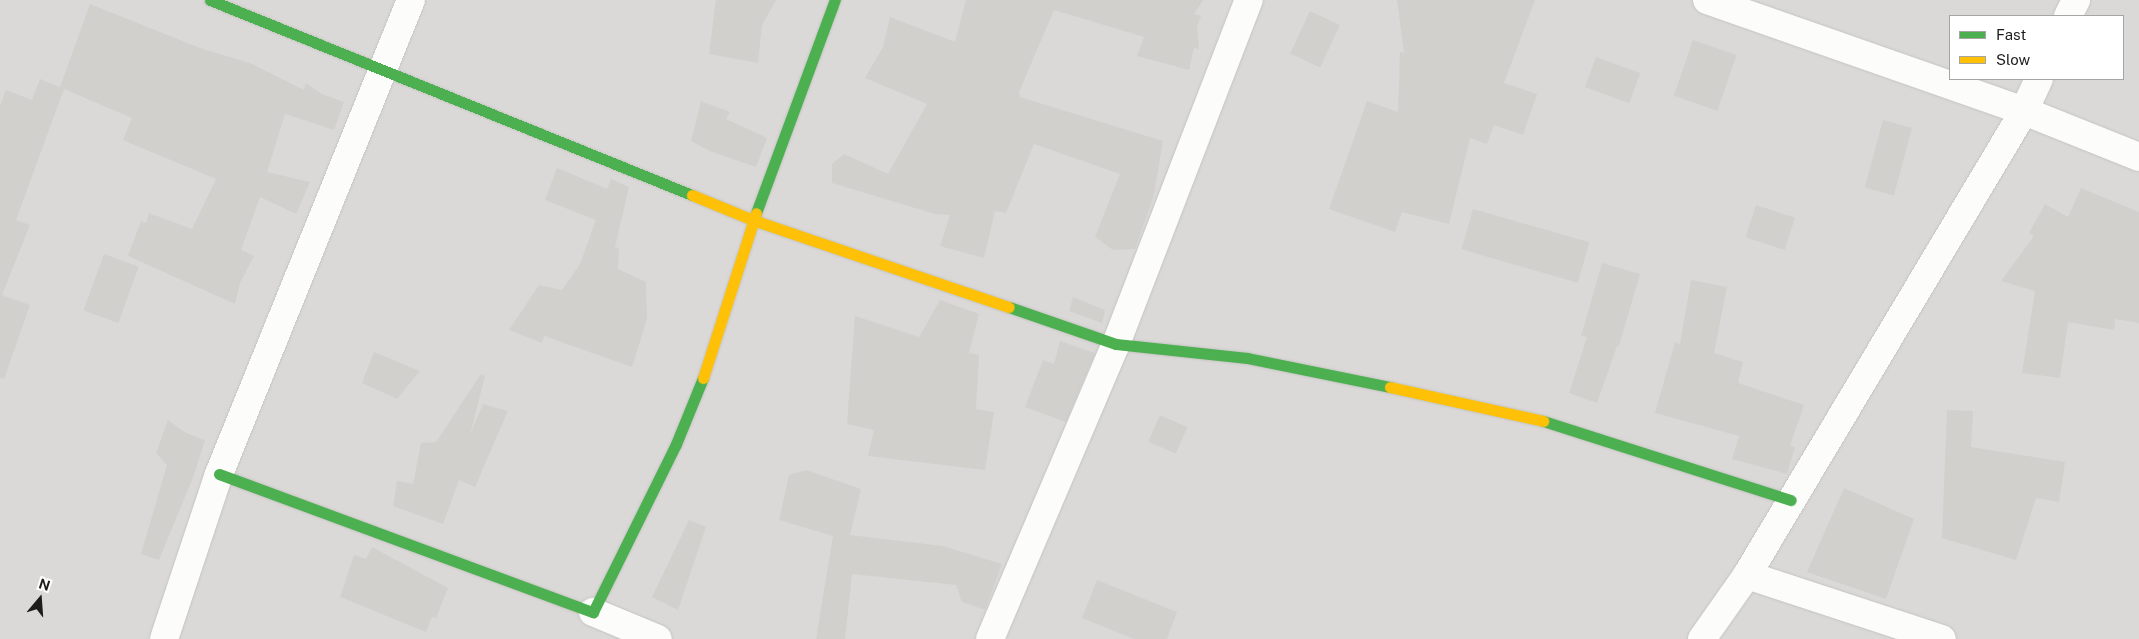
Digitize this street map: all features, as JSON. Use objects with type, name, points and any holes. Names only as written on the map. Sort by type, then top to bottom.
[{"type":"street","points":[[210,0],[753,220],[1116,344],[1247,358],[1480,406],[1554,424],[1791,500]]},
{"type":"street","points":[[164,639],[219,474],[411,0]]},
{"type":"street","points":[[593,612],[676,444],[701,384],[753,220],[835,0]]},
{"type":"street","points":[[990,639],[1116,344],[1249,0]]},
{"type":"street","points":[[1707,0],[2024,111],[2139,156]]},
{"type":"street","points":[[2068,15],[2076,0]]},
{"type":"street","points":[[1702,639],[1747,575],[2024,111],[2039,80]]},
{"type":"street","points":[[219,474],[593,612],[658,639]]},
{"type":"street","points":[[1747,575],[1942,639]]},
{"type":"shaded area","points":[[0,0],[2139,0],[2139,639],[0,639]]},
{"type":"building","points":[[716,0],[776,0],[762,25],[758,63],[709,54]]},
{"type":"building","points":[[966,0],[1203,0],[1194,14],[1201,16],[1197,27],[1199,49],[1194,48],[1189,70],[1137,56],[1144,37],[1054,10],[1019,92],[1020,97],[1163,141],[1154,195],[1135,249],[1113,250],[1095,237],[1120,174],[1034,144],[1006,213],[995,211],[984,258],[940,246],[950,215],[935,214],[832,183],[832,164],[844,154],[888,174],[927,104],[865,78],[883,47],[890,17],[955,42]]},
{"type":"building","points":[[1397,0],[1535,0],[1504,83],[1537,94],[1523,135],[1494,125],[1487,144],[1470,138],[1449,224],[1402,212],[1395,232],[1329,209],[1367,101],[1398,112],[1400,52],[1404,53]]},
{"type":"building","points":[[90,4],[200,48],[250,63],[304,90],[306,83],[322,94],[344,102],[334,130],[285,114],[267,172],[310,182],[296,214],[260,197],[241,250],[254,256],[240,283],[235,304],[128,256],[141,221],[146,223],[149,213],[192,229],[216,179],[123,140],[132,118],[64,89],[16,220],[30,225],[2,295],[30,305],[4,379],[0,378],[0,106],[6,90],[32,100],[40,79],[60,87]]},
{"type":"building","points":[[1310,11],[1340,25],[1320,68],[1290,54]]},
{"type":"building","points":[[1693,40],[1736,55],[1717,111],[1674,96]]},
{"type":"building","points":[[1596,57],[1640,73],[1629,103],[1585,87]]},
{"type":"building","points":[[701,101],[730,112],[726,119],[767,138],[756,167],[712,152],[691,141]]},
{"type":"building","points":[[1883,120],[1912,128],[1894,195],[1865,188]]},
{"type":"building","points":[[557,168],[607,189],[611,179],[629,187],[615,247],[619,249],[618,269],[646,282],[647,319],[632,367],[544,336],[542,343],[509,330],[539,285],[562,290],[580,264],[596,220],[545,200]]},
{"type":"building","points":[[2081,188],[2139,212],[2139,323],[2115,319],[2114,330],[2068,322],[2060,378],[2022,373],[2035,291],[2001,281],[2034,236],[2029,233],[2045,204],[2068,217]]},
{"type":"building","points":[[1756,205],[1795,218],[1784,250],[1745,237]]},
{"type":"building","points":[[1473,209],[1589,242],[1578,283],[1461,249]]},
{"type":"building","points":[[104,254],[139,267],[118,323],[83,310]]},
{"type":"building","points":[[1602,263],[1640,274],[1619,346],[1617,346],[1597,403],[1569,393],[1587,337],[1581,336]]},
{"type":"building","points":[[1691,280],[1727,287],[1714,353],[1743,362],[1738,383],[1804,405],[1790,446],[1795,447],[1787,474],[1732,459],[1739,436],[1655,413],[1675,342],[1680,344]]},
{"type":"building","points":[[1073,297],[1105,310],[1102,323],[1069,311]]},
{"type":"building","points":[[940,300],[979,314],[969,353],[979,355],[976,409],[994,412],[985,470],[868,456],[874,430],[847,424],[855,316],[919,337]]},
{"type":"building","points":[[1060,341],[1095,353],[1066,422],[1025,407],[1043,360],[1054,364]]},
{"type":"building","points":[[374,352],[420,371],[397,399],[362,383]]},
{"type":"building","points":[[481,374],[485,376],[470,435],[483,404],[508,411],[475,487],[459,480],[443,524],[393,506],[397,481],[413,484],[421,443],[436,442]]},
{"type":"building","points":[[1947,410],[1973,411],[1971,447],[2065,462],[2059,502],[2036,498],[2016,560],[1942,538]]},
{"type":"building","points":[[1160,415],[1187,427],[1176,454],[1148,441]]},
{"type":"building","points":[[168,420],[186,433],[205,440],[194,475],[159,560],[141,554],[167,465],[156,453]]},
{"type":"building","points":[[806,470],[861,489],[850,535],[943,546],[1002,564],[985,610],[962,602],[956,585],[852,574],[845,639],[816,639],[833,536],[779,520],[789,475]]},
{"type":"building","points":[[1844,488],[1914,519],[1886,599],[1807,572]]},
{"type":"building","points":[[689,520],[706,527],[678,610],[652,597]]},
{"type":"building","points":[[372,547],[448,588],[436,618],[432,617],[426,632],[340,597],[354,555],[366,559]]},
{"type":"building","points":[[1097,580],[1177,612],[1167,639],[1134,639],[1082,618]]},
{"type":"traffic: fast","points":[[210,0],[692,195]]},
{"type":"traffic: fast","points":[[756,213],[835,0]]},
{"type":"traffic: fast","points":[[1009,307],[1116,344],[1247,358],[1390,387]]},
{"type":"traffic: fast","points":[[219,474],[593,612],[676,444],[703,378]]},
{"type":"traffic: fast","points":[[1543,421],[1791,500]]},
{"type":"traffic: slow","points":[[692,195],[753,220],[1009,307]]},
{"type":"traffic: slow","points":[[703,378],[756,213]]},
{"type":"traffic: slow","points":[[1390,387],[1543,421]]}]
